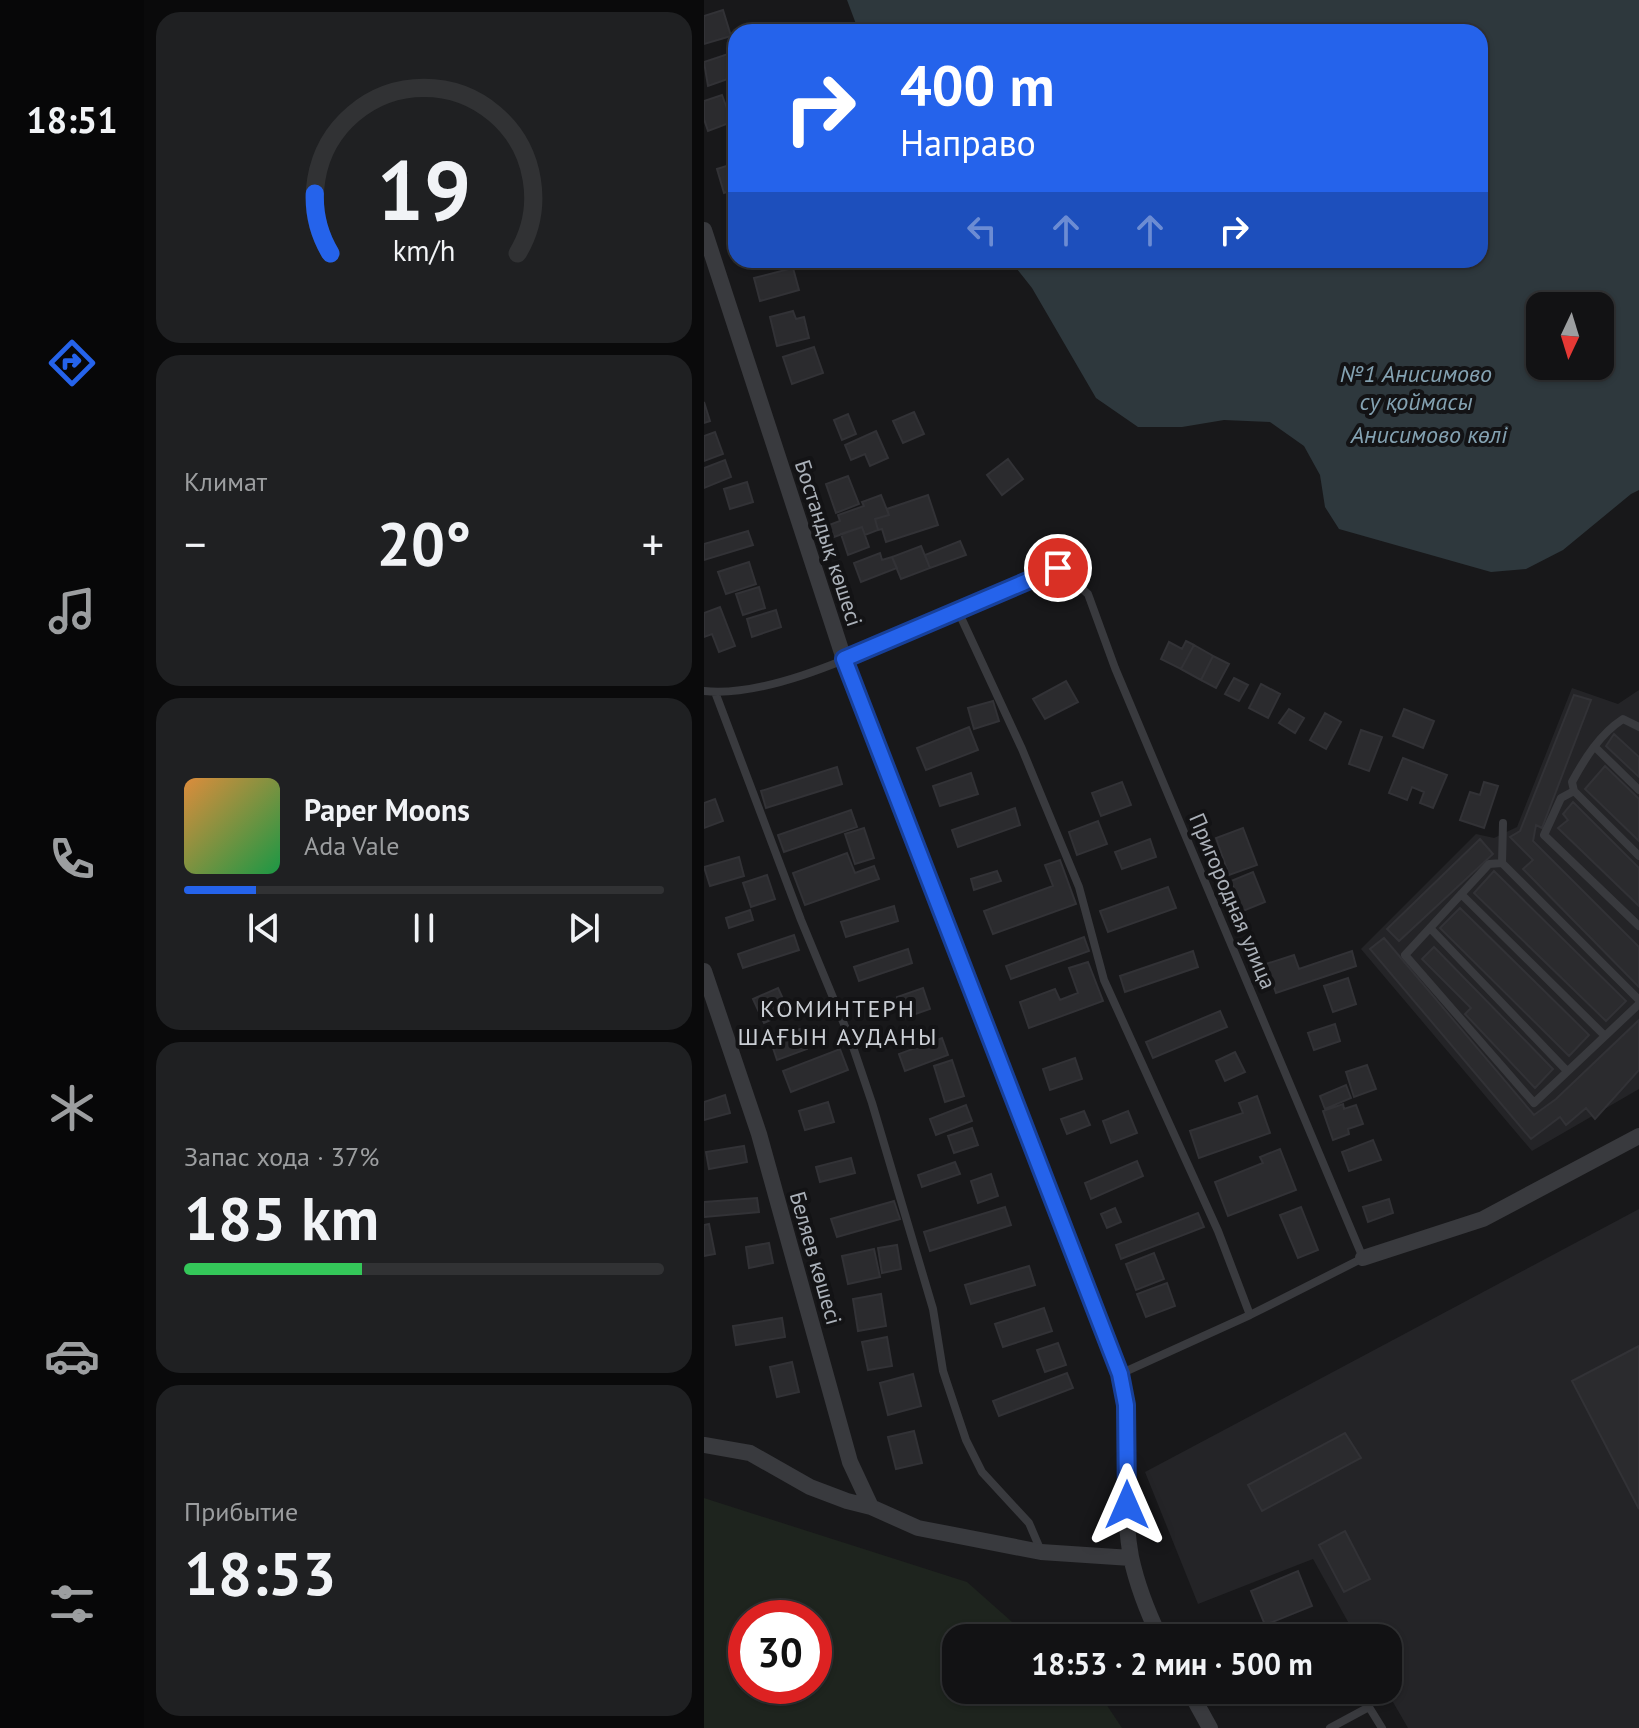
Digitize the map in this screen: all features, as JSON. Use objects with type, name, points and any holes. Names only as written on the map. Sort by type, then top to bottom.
[{"type":"street","name":"Бостандық көшесі","points":[[704,230],[844,659],[1120,1374],[1126,1405],[1131,1558],[1153,1624]]},
{"type":"street","name":"Беляев көшесі","points":[[704,971],[759,1134],[850,1462],[871,1507]]},
{"type":"street","points":[[1363,1258],[1483,1219],[1639,1136]]},
{"type":"street","points":[[704,1445],[750,1453],[810,1487],[871,1507],[918,1528],[1041,1552],[1131,1558]]},
{"type":"street","points":[[1197,1704],[1210,1728]]},
{"type":"lane","name":"Пригородная улица","points":[[958,611],[1058,568],[1088,594],[1115,668],[1363,1258]]},
{"type":"lane","points":[[704,691],[715,692],[808,674],[958,611],[1028,763],[1079,887],[1104,980],[1218,1231],[1250,1315]]},
{"type":"lane","points":[[715,692],[801,920],[851,1041],[872,1103],[933,1309],[943,1371],[966,1440],[982,1472],[1029,1523],[1041,1552]]},
{"type":"lane","points":[[1639,727],[1623,719],[1608,729],[1572,782],[1574,791],[1639,856]]},
{"type":"lane","points":[[1595,747],[1639,790]]},
{"type":"lane","points":[[1574,791],[1561,798],[1544,835],[1639,926]]},
{"type":"lane","points":[[1502,863],[1489,864],[1405,955],[1534,1103],[1639,1002],[1502,863],[1503,823]]},
{"type":"lane","points":[[1461,894],[1605,1036]]},
{"type":"lane","points":[[1430,928],[1567,1071]]},
{"type":"lane","points":[[1120,1374],[1250,1315],[1363,1258]]},
{"type":"lane","points":[[1330,1728],[1369,1707],[1382,1728]]},
{"type":"shaded area","points":[[1572,688],[1618,704],[1639,690],[1639,1089],[1532,1151],[1361,949],[1476,834],[1494,838],[1517,827]]},
{"type":"shaded area","points":[[1639,1209],[1639,1728],[1408,1728],[1394,1704],[1402,1704],[1402,1624],[1349,1624],[1313,1559],[1198,1604],[1145,1472]]},
{"type":"shaded area","points":[[704,1498],[967,1582],[1014,1624],[942,1624],[942,1704],[1106,1704],[1122,1728],[704,1728]]},
{"type":"water","name":"Анисимово көлі","points":[[847,0],[1639,0],[1639,490],[1563,550],[1526,569],[1491,572],[1339,529],[1325,507],[1320,475],[1304,446],[1270,422],[1224,420],[1182,427],[1138,427],[1096,398],[1032,288],[1016,268],[1488,268],[1488,24],[856,24]]},
{"type":"building","points":[[723,10],[728,37],[704,44],[704,16]]},
{"type":"building","points":[[728,54],[728,79],[708,86],[704,62]]},
{"type":"building","points":[[722,95],[728,111],[728,124],[708,131],[704,101]]},
{"type":"building","points":[[728,166],[728,192],[724,193],[717,169]]},
{"type":"building","points":[[793,268],[799,290],[760,301],[754,278]]},
{"type":"building","points":[[793,311],[796,319],[804,317],[809,338],[777,346],[770,317]]},
{"type":"building","points":[[814,347],[823,373],[792,384],[783,357]]},
{"type":"building","points":[[704,402],[710,421],[704,423]]},
{"type":"building","points":[[914,412],[924,434],[903,443],[893,421]]},
{"type":"building","points":[[848,414],[856,434],[842,440],[834,420]]},
{"type":"building","points":[[876,431],[888,458],[870,466],[865,454],[851,460],[845,445]]},
{"type":"building","points":[[715,432],[723,454],[704,461],[704,436]]},
{"type":"building","points":[[1008,459],[1023,479],[1002,495],[987,475]]},
{"type":"building","points":[[725,460],[731,477],[704,488],[704,468]]},
{"type":"building","points":[[848,476],[859,504],[836,513],[826,484]]},
{"type":"building","points":[[747,482],[753,502],[730,509],[724,489]]},
{"type":"building","points":[[881,495],[889,515],[875,519],[878,530],[865,535],[862,527],[834,537],[829,525],[840,521],[838,515],[864,506],[862,502]]},
{"type":"building","points":[[928,495],[938,525],[886,542],[875,519],[889,515],[887,509]]},
{"type":"building","points":[[862,527],[869,547],[848,555],[841,534]]},
{"type":"building","points":[[748,531],[753,545],[704,560],[704,544]]},
{"type":"building","points":[[960,541],[966,555],[930,568],[925,555]]},
{"type":"building","points":[[921,546],[930,568],[901,579],[892,557]]},
{"type":"building","points":[[880,553],[882,560],[892,557],[897,568],[861,582],[854,563]]},
{"type":"building","points":[[749,562],[756,584],[726,594],[718,572]]},
{"type":"building","points":[[759,587],[765,608],[743,615],[736,594]]},
{"type":"building","points":[[720,607],[735,646],[719,652],[712,634],[704,637],[704,613]]},
{"type":"building","points":[[776,610],[781,627],[752,637],[747,619]]},
{"type":"building","points":[[1186,641],[1194,645],[1181,669],[1161,659],[1169,642],[1182,649]]},
{"type":"building","points":[[1194,645],[1213,656],[1201,680],[1181,669]]},
{"type":"building","points":[[1213,656],[1229,664],[1216,688],[1201,680]]},
{"type":"building","points":[[1234,678],[1248,685],[1239,701],[1225,694]]},
{"type":"building","points":[[1066,681],[1078,702],[1045,719],[1033,699]]},
{"type":"building","points":[[1261,684],[1280,694],[1268,718],[1249,708]]},
{"type":"building","points":[[1574,695],[1591,700],[1542,828],[1536,825],[1533,841],[1639,947],[1639,987],[1523,869],[1533,860],[1510,837],[1520,831]]},
{"type":"building","points":[[993,701],[999,721],[974,729],[968,708]]},
{"type":"building","points":[[1289,709],[1304,718],[1295,733],[1279,723]]},
{"type":"building","points":[[1404,709],[1434,721],[1423,748],[1393,736]]},
{"type":"building","points":[[1325,713],[1341,722],[1326,749],[1310,740]]},
{"type":"building","points":[[969,727],[978,750],[926,770],[917,748]]},
{"type":"building","points":[[1361,730],[1382,737],[1369,771],[1349,764]]},
{"type":"building","points":[[1614,734],[1639,757],[1639,777],[1606,746]]},
{"type":"building","points":[[1403,758],[1447,775],[1433,808],[1420,803],[1424,792],[1412,787],[1407,800],[1389,793]]},
{"type":"building","points":[[1605,766],[1639,799],[1639,841],[1585,789]]},
{"type":"building","points":[[837,767],[842,784],[766,808],[761,791]]},
{"type":"building","points":[[971,773],[978,794],[940,806],[933,786]]},
{"type":"building","points":[[1122,782],[1131,805],[1101,816],[1092,793]]},
{"type":"building","points":[[1484,782],[1498,786],[1484,828],[1460,820],[1470,792],[1480,795]]},
{"type":"building","points":[[715,799],[723,821],[704,828],[704,803]]},
{"type":"building","points":[[1573,802],[1639,868],[1639,906],[1558,828],[1568,820],[1563,814]]},
{"type":"building","points":[[1015,808],[1020,825],[958,847],[952,830]]},
{"type":"building","points":[[851,810],[857,827],[784,852],[778,835]]},
{"type":"building","points":[[1098,821],[1107,844],[1077,855],[1069,832]]},
{"type":"building","points":[[864,828],[874,858],[855,864],[845,834]]},
{"type":"building","points":[[1243,828],[1257,865],[1229,875],[1216,838]]},
{"type":"building","points":[[1150,839],[1156,857],[1122,869],[1115,852]]},
{"type":"building","points":[[1480,839],[1493,854],[1399,941],[1387,929]]},
{"type":"building","points":[[847,853],[855,873],[874,866],[879,879],[805,905],[793,873]]},
{"type":"building","points":[[739,857],[744,876],[710,886],[704,867]]},
{"type":"building","points":[[1060,860],[1076,904],[993,934],[984,911],[1053,886],[1045,865]]},
{"type":"building","points":[[997,871],[1001,881],[974,890],[971,879]]},
{"type":"building","points":[[1494,871],[1626,1001],[1606,1021],[1474,893]]},
{"type":"building","points":[[1253,872],[1265,902],[1243,911],[1231,881]]},
{"type":"building","points":[[767,875],[775,899],[751,907],[743,883]]},
{"type":"building","points":[[1168,887],[1176,908],[1108,932],[1100,911]]},
{"type":"building","points":[[894,906],[898,921],[846,937],[841,922]]},
{"type":"building","points":[[1460,908],[1589,1035],[1569,1056],[1440,928]]},
{"type":"building","points":[[750,910],[753,920],[729,928],[726,918]]},
{"type":"building","points":[[794,935],[799,950],[743,968],[738,954]]},
{"type":"building","points":[[1084,937],[1089,951],[1011,979],[1006,966]]},
{"type":"building","points":[[1384,938],[1534,1115],[1556,1099],[1639,1020],[1639,1070],[1595,1119],[1586,1108],[1566,1125],[1560,1117],[1531,1139],[1370,949]]},
{"type":"building","points":[[1434,947],[1553,1069],[1535,1088],[1465,1014],[1471,1008],[1422,959]]},
{"type":"building","points":[[908,949],[912,963],[859,981],[854,967]]},
{"type":"building","points":[[1193,951],[1198,967],[1125,992],[1120,976]]},
{"type":"building","points":[[1352,951],[1356,966],[1276,993],[1266,964],[1294,955],[1299,969]]},
{"type":"building","points":[[1088,962],[1103,1001],[1029,1028],[1020,1002],[1055,989],[1060,1000],[1078,993],[1069,968]]},
{"type":"building","points":[[1348,978],[1356,1004],[1333,1012],[1324,986]]},
{"type":"building","points":[[778,988],[789,1012],[764,1023],[753,999]]},
{"type":"building","points":[[923,988],[930,1009],[904,1018],[897,997]]},
{"type":"building","points":[[1220,1011],[1227,1027],[1153,1058],[1146,1042]]},
{"type":"building","points":[[1335,1024],[1340,1041],[1314,1050],[1308,1033]]},
{"type":"building","points":[[800,1029],[807,1049],[777,1060],[770,1039]]},
{"type":"building","points":[[942,1038],[948,1055],[905,1071],[899,1054]]},
{"type":"building","points":[[840,1049],[848,1070],[791,1092],[783,1071]]},
{"type":"building","points":[[1235,1052],[1245,1072],[1225,1081],[1216,1061]]},
{"type":"building","points":[[1075,1058],[1082,1079],[1050,1090],[1043,1069]]},
{"type":"building","points":[[952,1060],[964,1096],[945,1102],[934,1066]]},
{"type":"building","points":[[1367,1065],[1376,1089],[1354,1097],[1346,1072]]},
{"type":"building","points":[[1346,1085],[1351,1098],[1325,1109],[1320,1096]]},
{"type":"building","points":[[725,1095],[730,1113],[704,1120],[704,1102]]},
{"type":"building","points":[[1257,1096],[1270,1133],[1199,1158],[1190,1131],[1243,1113],[1239,1103]]},
{"type":"building","points":[[828,1102],[834,1122],[805,1130],[799,1111]]},
{"type":"building","points":[[1343,1104],[1344,1109],[1356,1105],[1363,1124],[1348,1129],[1349,1134],[1333,1140],[1323,1111]]},
{"type":"building","points":[[966,1105],[972,1121],[936,1135],[930,1119]]},
{"type":"building","points":[[1084,1111],[1090,1125],[1067,1134],[1061,1119]]},
{"type":"building","points":[[1128,1111],[1137,1133],[1111,1143],[1103,1121]]},
{"type":"building","points":[[972,1128],[978,1145],[954,1153],[948,1136]]},
{"type":"building","points":[[1373,1140],[1381,1160],[1349,1171],[1342,1152]]},
{"type":"building","points":[[744,1146],[747,1162],[709,1169],[706,1152]]},
{"type":"building","points":[[1280,1149],[1296,1190],[1228,1216],[1215,1182],[1263,1163],[1260,1157]]},
{"type":"building","points":[[851,1158],[855,1173],[820,1182],[816,1167]]},
{"type":"building","points":[[1137,1161],[1143,1176],[1091,1199],[1085,1183]]},
{"type":"building","points":[[955,1162],[960,1174],[922,1187],[918,1175]]},
{"type":"building","points":[[991,1174],[998,1196],[978,1203],[971,1181]]},
{"type":"building","points":[[757,1198],[759,1212],[704,1217],[704,1202]]},
{"type":"building","points":[[1389,1199],[1393,1213],[1368,1222],[1363,1207]]},
{"type":"building","points":[[894,1201],[900,1219],[837,1237],[831,1219]]},
{"type":"building","points":[[1005,1207],[1011,1225],[930,1251],[924,1232]]},
{"type":"building","points":[[1301,1207],[1318,1250],[1298,1258],[1280,1215]]},
{"type":"building","points":[[1115,1208],[1121,1222],[1107,1228],[1101,1214]]},
{"type":"building","points":[[1198,1213],[1204,1227],[1121,1259],[1116,1245]]},
{"type":"building","points":[[709,1224],[715,1254],[704,1256],[704,1225]]},
{"type":"building","points":[[769,1243],[773,1263],[749,1268],[746,1247]]},
{"type":"building","points":[[897,1245],[901,1269],[882,1273],[878,1248]]},
{"type":"building","points":[[874,1249],[880,1277],[848,1284],[842,1256]]},
{"type":"building","points":[[1154,1253],[1164,1279],[1136,1290],[1126,1264]]},
{"type":"building","points":[[1029,1266],[1035,1285],[971,1304],[965,1285]]},
{"type":"building","points":[[1167,1283],[1175,1306],[1146,1317],[1137,1294]]},
{"type":"building","points":[[881,1294],[886,1326],[858,1331],[853,1299]]},
{"type":"building","points":[[1044,1308],[1052,1331],[1003,1347],[995,1324]]},
{"type":"building","points":[[782,1318],[785,1337],[736,1345],[733,1326]]},
{"type":"building","points":[[887,1337],[892,1366],[868,1370],[862,1342]]},
{"type":"building","points":[[1058,1343],[1066,1365],[1045,1372],[1037,1350]]},
{"type":"building","points":[[1639,1346],[1639,1509],[1572,1381]]},
{"type":"building","points":[[792,1362],[799,1392],[777,1397],[770,1367]]},
{"type":"building","points":[[1067,1373],[1073,1388],[999,1416],[993,1401]]},
{"type":"building","points":[[913,1374],[921,1406],[888,1415],[880,1383]]},
{"type":"building","points":[[914,1431],[922,1463],[896,1469],[888,1437]]},
{"type":"building","points":[[1345,1433],[1361,1458],[1262,1511],[1248,1485]]},
{"type":"building","points":[[1345,1531],[1370,1579],[1344,1592],[1319,1545]]},
{"type":"building","points":[[1298,1571],[1312,1606],[1265,1624],[1251,1591]]},
{"type":"district","name":"КОМИНТЕРН ШАҒЫН АУДАНЫ","points":[[838,1022]]},
{"type":"route","points":[[1058,568],[844,659],[1120,1374],[1126,1405],[1127,1505]]},
{"type":"water label","name":"№1 Анисимово су қоймасы","points":[[1416,387]]}]
